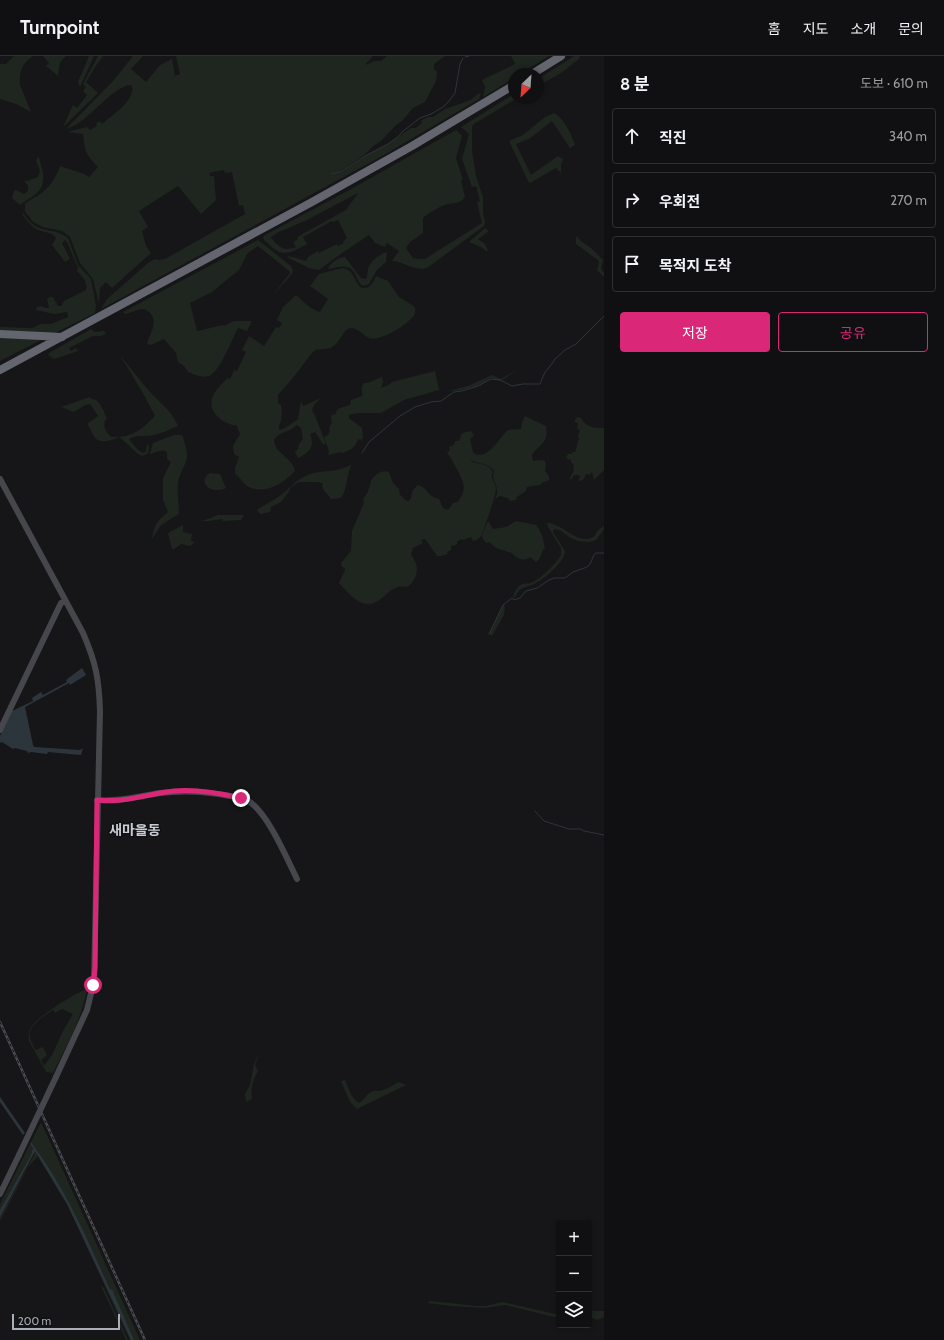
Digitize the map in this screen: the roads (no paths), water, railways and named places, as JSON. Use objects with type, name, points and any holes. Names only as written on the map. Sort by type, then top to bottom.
[{"type":"highway","points":[[542,68],[561,56]]},
{"type":"highway","points":[[0,370],[319,199],[508,89]]},
{"type":"highway","points":[[0,334],[62,337]]},
{"type":"main road","points":[[0,479],[89,646],[94,659],[99,682],[100,711],[97,800],[95,968],[93,985],[87,1010],[0,1194]]},
{"type":"main road","points":[[0,730],[61,603],[66,601]]},
{"type":"main road","points":[[97,800],[111,802],[174,791],[216,793],[246,799],[265,818],[297,879]]},
{"type":"waterway","points":[[465,57],[469,56]]},
{"type":"waterway","points":[[332,174],[341,172],[365,156],[388,144],[420,118],[443,107],[455,93],[460,64],[463,58]]},
{"type":"waterway","points":[[362,453],[369,442],[400,416],[415,407],[431,402],[441,401],[454,392],[478,386],[491,379],[500,380],[512,386],[523,384],[540,384],[545,372],[555,359],[565,350],[576,344],[604,316]]},
{"type":"waterway","points":[[489,634],[503,605],[512,598],[514,600],[520,598],[526,591],[537,588],[554,578],[565,578],[573,572],[587,567],[596,553],[604,553]]},
{"type":"waterway","points":[[535,811],[544,821],[569,829],[580,829],[604,835]]},
{"type":"railway","points":[[0,1022],[145,1340]]},
{"type":"district","name":"새마을동","points":[[135,830]]}]
